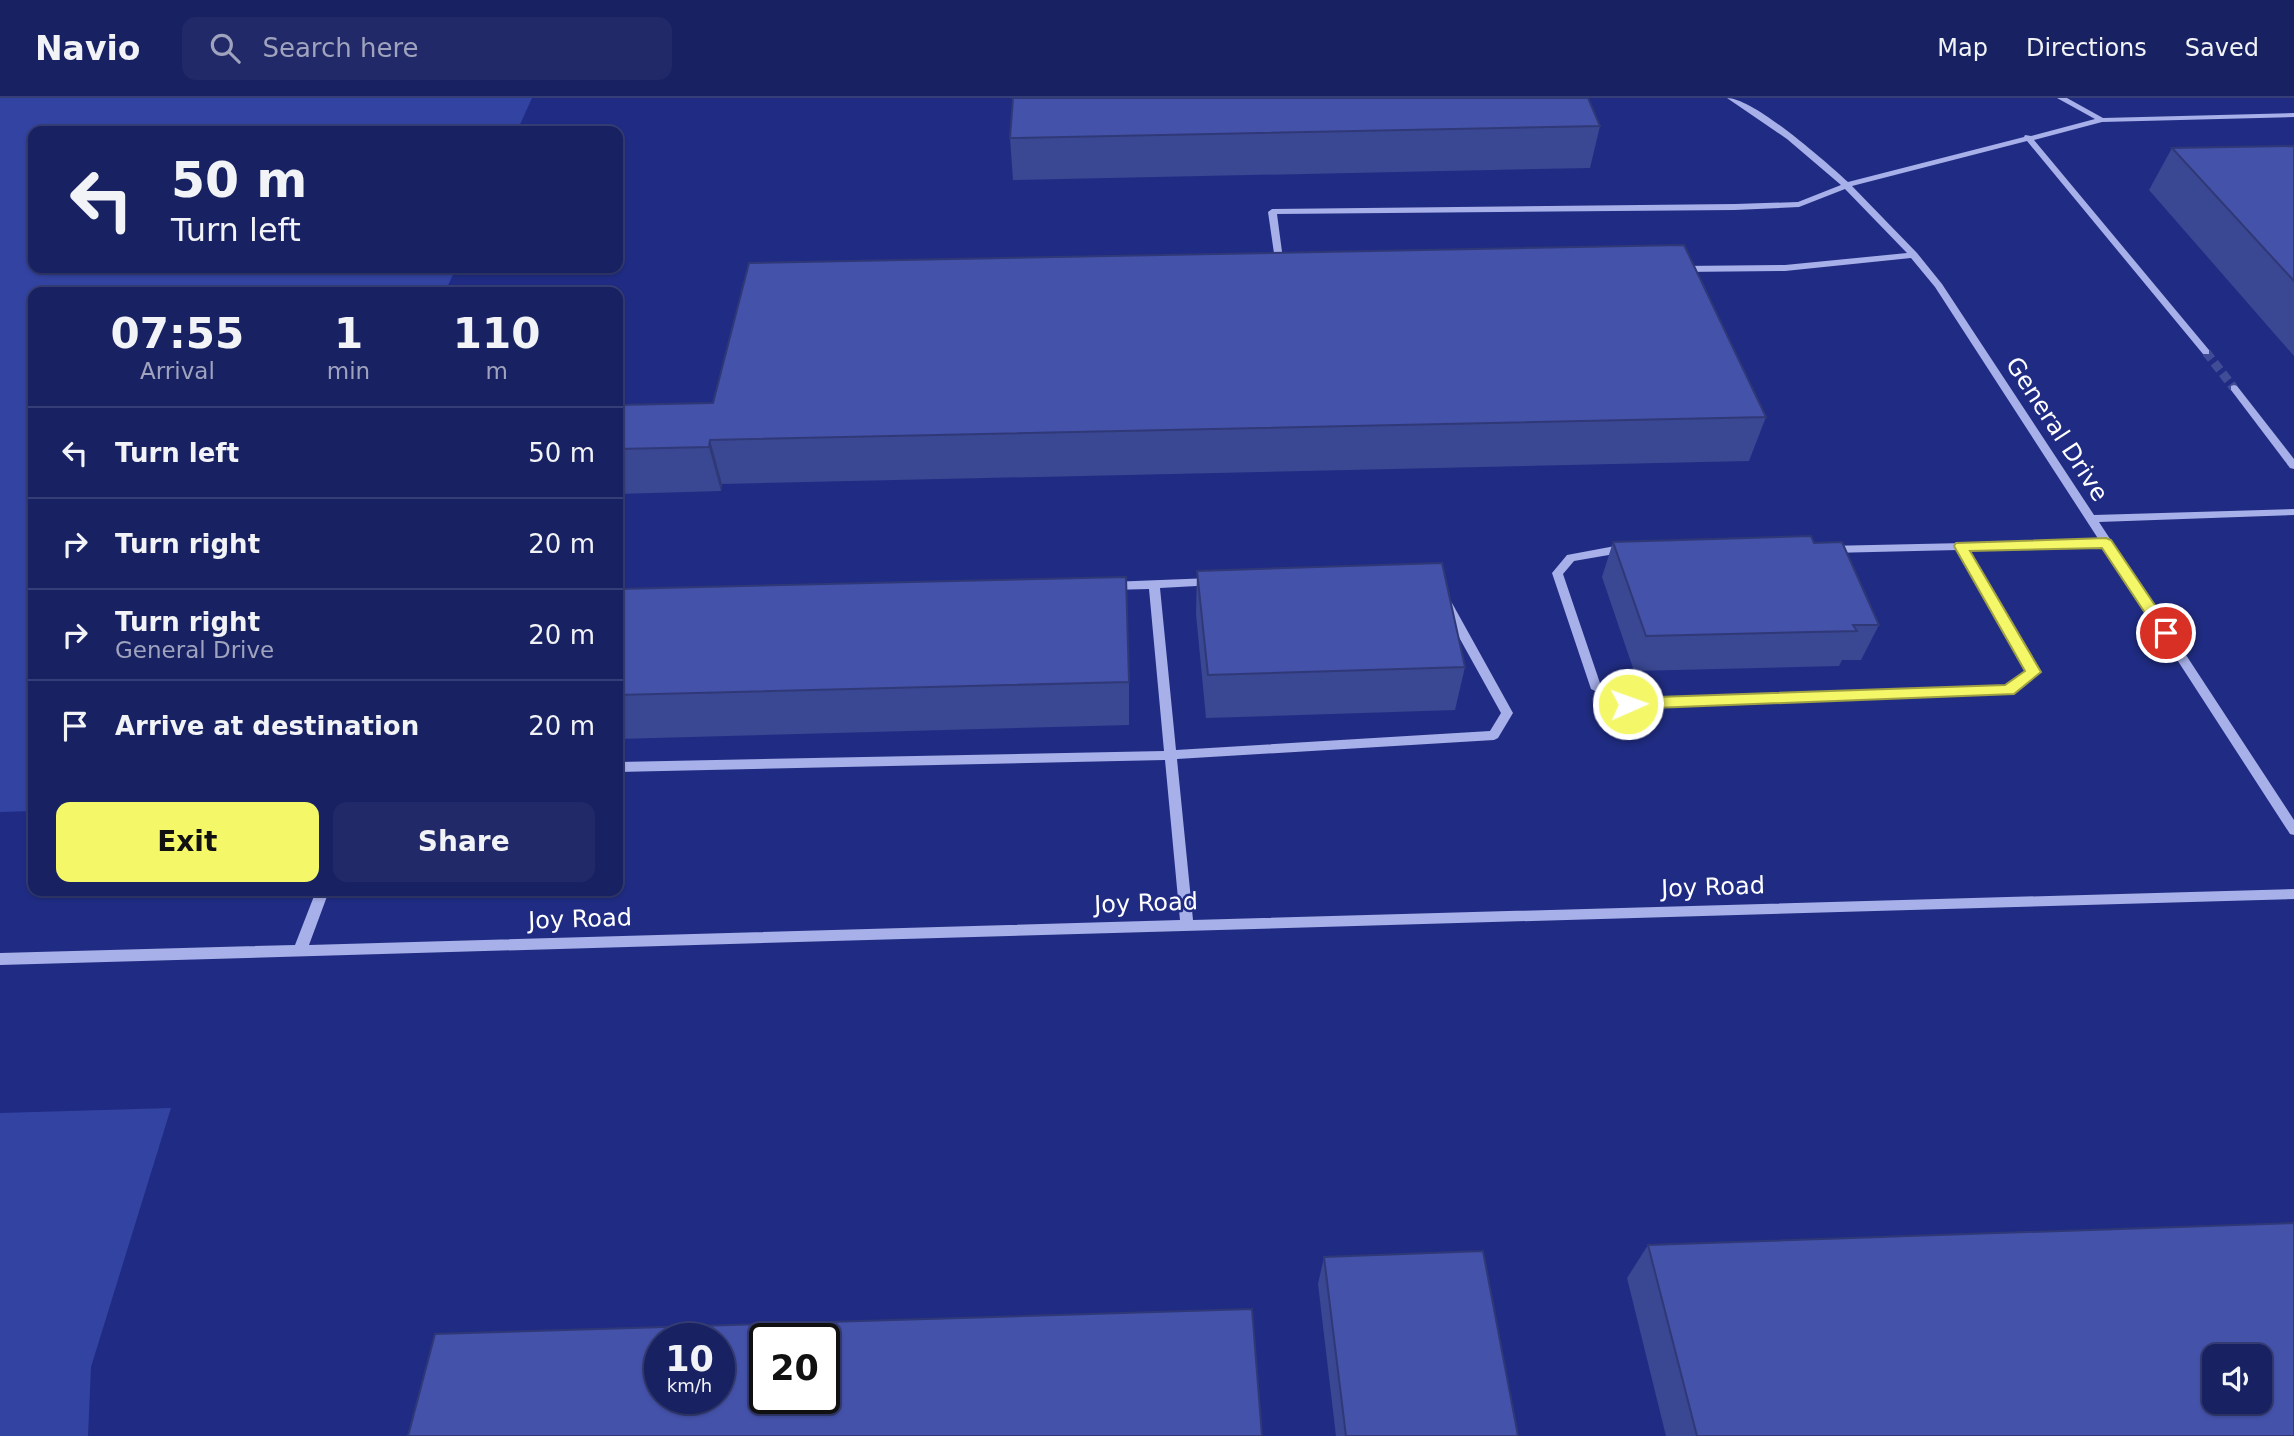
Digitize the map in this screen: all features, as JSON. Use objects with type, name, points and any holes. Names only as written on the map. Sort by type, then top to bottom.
[{"type":"street","name":"General Drive","points":[[1731,98],[1786,134],[1847,185],[1914,255],[1939,286],[2294,830]]},
{"type":"street","points":[[2061,98],[2102,120]]},
{"type":"street","points":[[2028,137],[2206,352]]},
{"type":"street","points":[[1295,274],[1281,274],[1272,212],[1799,204],[1847,185]]},
{"type":"street","points":[[1673,269],[1785,268],[1914,255]]},
{"type":"street","points":[[2234,388],[2294,466]]},
{"type":"street","points":[[2090,519],[2294,512]]},
{"type":"street","points":[[1823,549],[2106,543]]},
{"type":"street","points":[[1645,547],[1571,558],[1557,573],[1595,686],[1628,704],[2008,690],[2033,672],[1961,546]]},
{"type":"street","points":[[1099,586],[1222,581]]},
{"type":"street","points":[[1154,585],[1187,925]]},
{"type":"street","points":[[623,767],[1171,755],[1494,735],[1507,713],[1441,593]]},
{"type":"street","name":"Joy Road","points":[[0,959],[2294,894]]},
{"type":"street","points":[[300,951],[320,896]]},
{"type":"lane","points":[[1847,185],[2102,120],[2294,115]]},
{"type":"shaded area","points":[[0,98],[532,98],[519,126],[28,126],[28,273],[454,273],[447,287],[28,287],[28,811],[0,812]]},
{"type":"shaded area","points":[[171,1108],[91,1367],[88,1436],[0,1436],[0,1113]]},
{"type":"building","points":[[1013,98],[1588,98],[1600,126],[1010,138]]},
{"type":"building","points":[[2294,146],[2294,281],[2172,148]]},
{"type":"building","points":[[1684,245],[1766,417],[710,440],[709,447],[623,449],[623,405],[713,403],[749,263]]},
{"type":"building","points":[[1811,536],[1814,543],[1842,542],[1879,625],[1853,625],[1857,631],[1646,636],[1613,542]]},
{"type":"building","points":[[1442,563],[1465,667],[1208,675],[1197,571]]},
{"type":"building","points":[[1126,577],[1129,682],[623,695],[623,589]]},
{"type":"building","points":[[2294,1223],[2294,1436],[1697,1436],[1648,1245]]},
{"type":"building","points":[[1483,1251],[1518,1436],[1346,1436],[1324,1257]]},
{"type":"building","points":[[1252,1309],[1262,1436],[408,1436],[435,1334],[644,1328],[644,1414],[735,1414],[735,1325],[749,1324],[749,1414],[840,1414],[840,1323],[794,1323]]},
{"type":"tunnel","points":[[2206,352],[2234,388]]},
{"type":"route","points":[[1628,704],[2008,690],[2033,672],[1961,546],[2106,543],[2166,633]]}]
